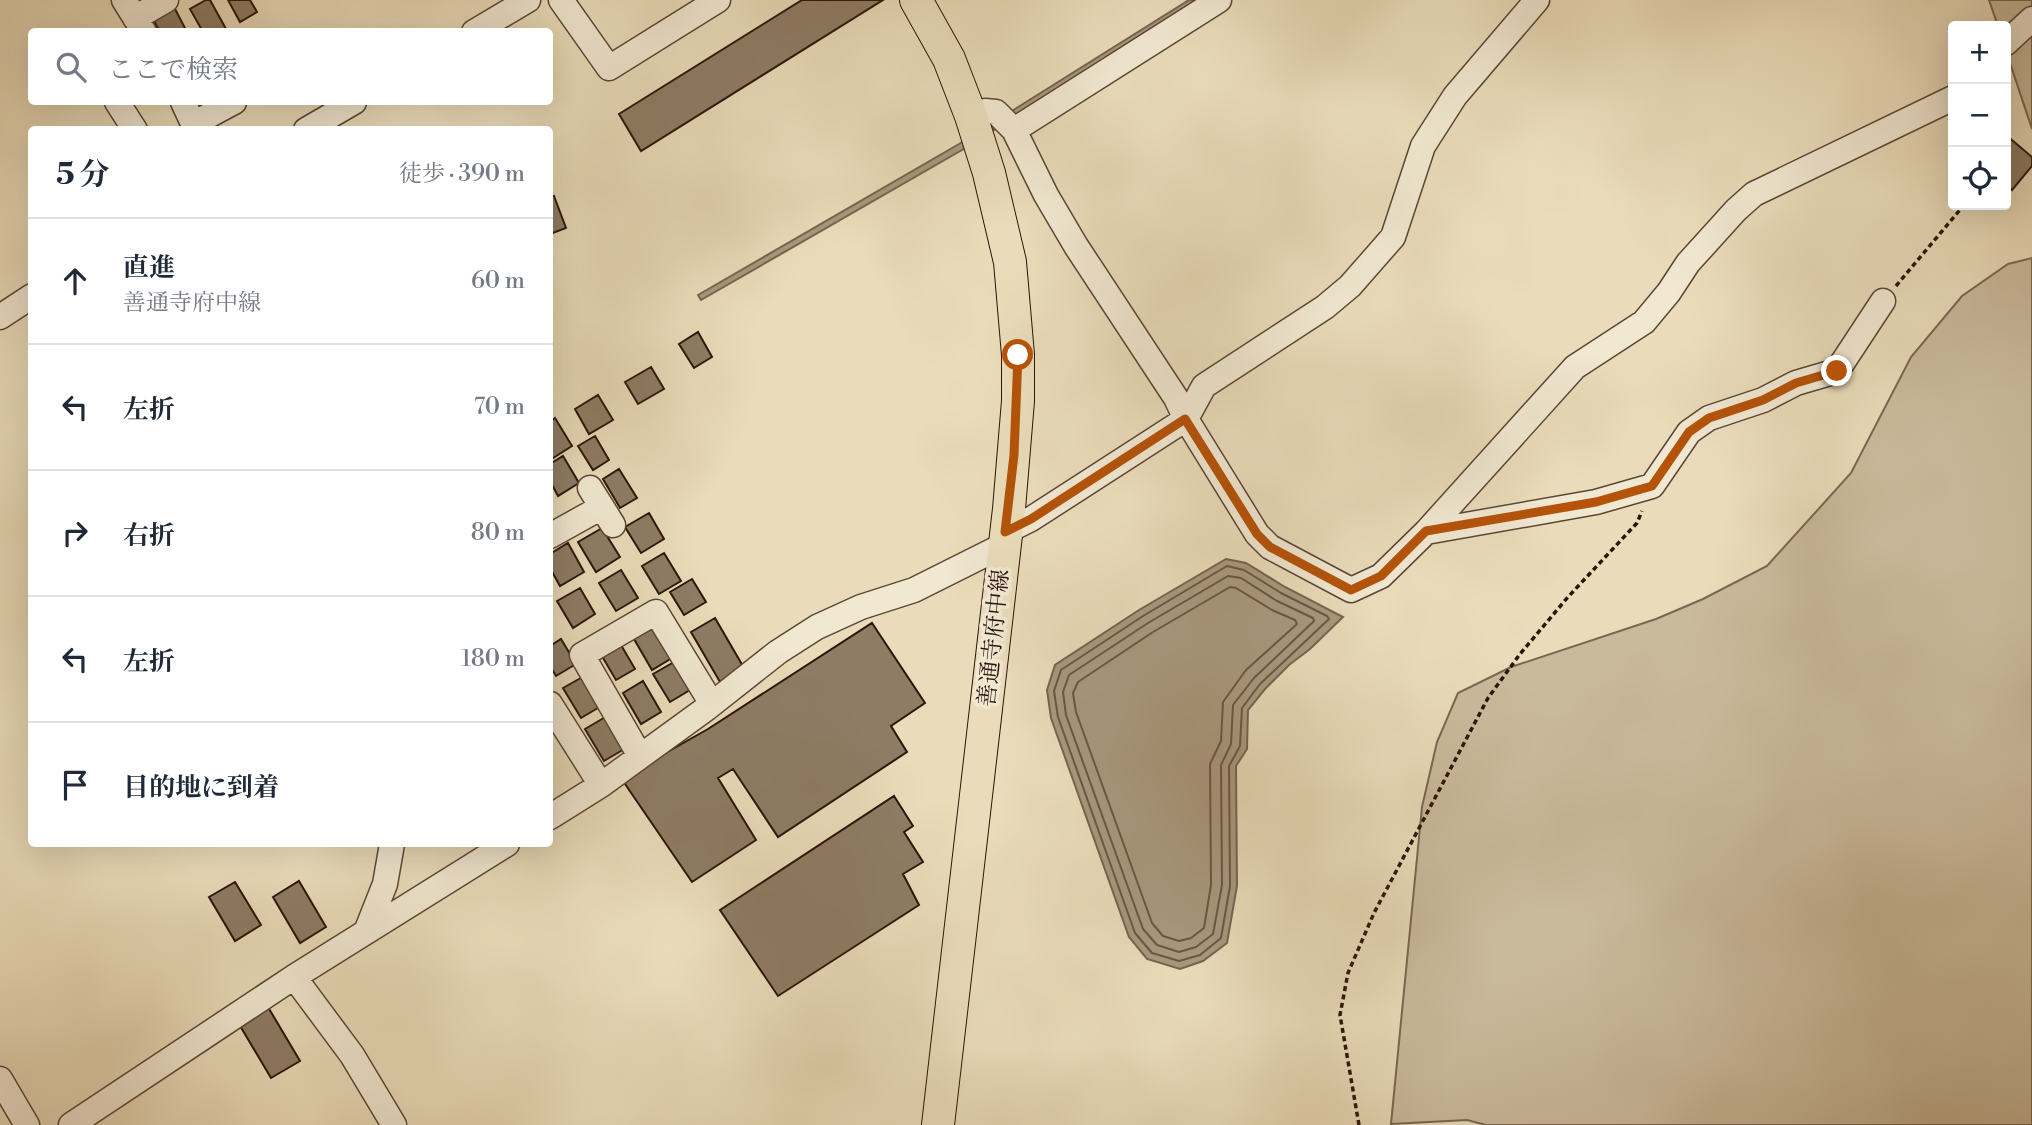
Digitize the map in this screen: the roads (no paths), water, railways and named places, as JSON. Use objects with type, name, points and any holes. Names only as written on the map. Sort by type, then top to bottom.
[{"type":"main road","name":"善通寺府中線","points":[[916,0],[949,59],[989,173],[1010,262],[1015,306],[1018,401],[938,1125]]},
{"type":"street","points":[[134,16],[166,0]]},
{"type":"street","points":[[481,28],[528,0]]},
{"type":"street","points":[[561,0],[610,68],[718,0]]},
{"type":"street","points":[[1014,130],[1219,0]]},
{"type":"street","points":[[553,815],[601,785],[778,652],[817,627],[861,607],[914,590],[1004,539],[1185,419],[1204,386],[1325,307],[1350,286],[1393,237],[1423,146],[1455,96],[1536,0]]},
{"type":"street","points":[[2011,38],[2032,19]]},
{"type":"street","points":[[971,116],[985,111],[996,112],[1014,130],[1046,195],[1070,235],[1176,398],[1185,419],[1257,534],[1270,547],[1351,590],[1381,576],[1426,531],[1575,367],[1644,322],[1670,292],[1688,263],[1754,194],[1948,100]]},
{"type":"street","points":[[120,105],[133,126]]},
{"type":"street","points":[[184,105],[195,126]]},
{"type":"street","points":[[197,126],[229,105]]},
{"type":"street","points":[[313,126],[349,105]]},
{"type":"street","points":[[0,317],[28,299]]},
{"type":"street","points":[[1426,531],[1596,502],[1652,486],[1689,432],[1709,418],[1763,400],[1796,383],[1837,371],[1883,301]]},
{"type":"street","points":[[553,534],[602,506]]},
{"type":"street","points":[[640,756],[582,655],[656,612],[712,704]]},
{"type":"street","points":[[553,709],[601,785]]},
{"type":"street","points":[[366,932],[385,884],[391,847]]},
{"type":"street","points":[[71,1125],[294,977],[502,847]]},
{"type":"street","points":[[294,977],[352,1055],[394,1125]]},
{"type":"street","points":[[0,1079],[27,1125]]},
{"type":"water","points":[[1189,0],[1202,0],[962,150],[701,300],[698,295],[959,144]]},
{"type":"water","points":[[1226,559],[1246,563],[1343,617],[1289,665],[1248,710],[1247,749],[1236,766],[1237,886],[1227,943],[1203,961],[1180,969],[1147,959],[1129,937],[1051,718],[1047,690],[1055,665],[1139,610]]}]
